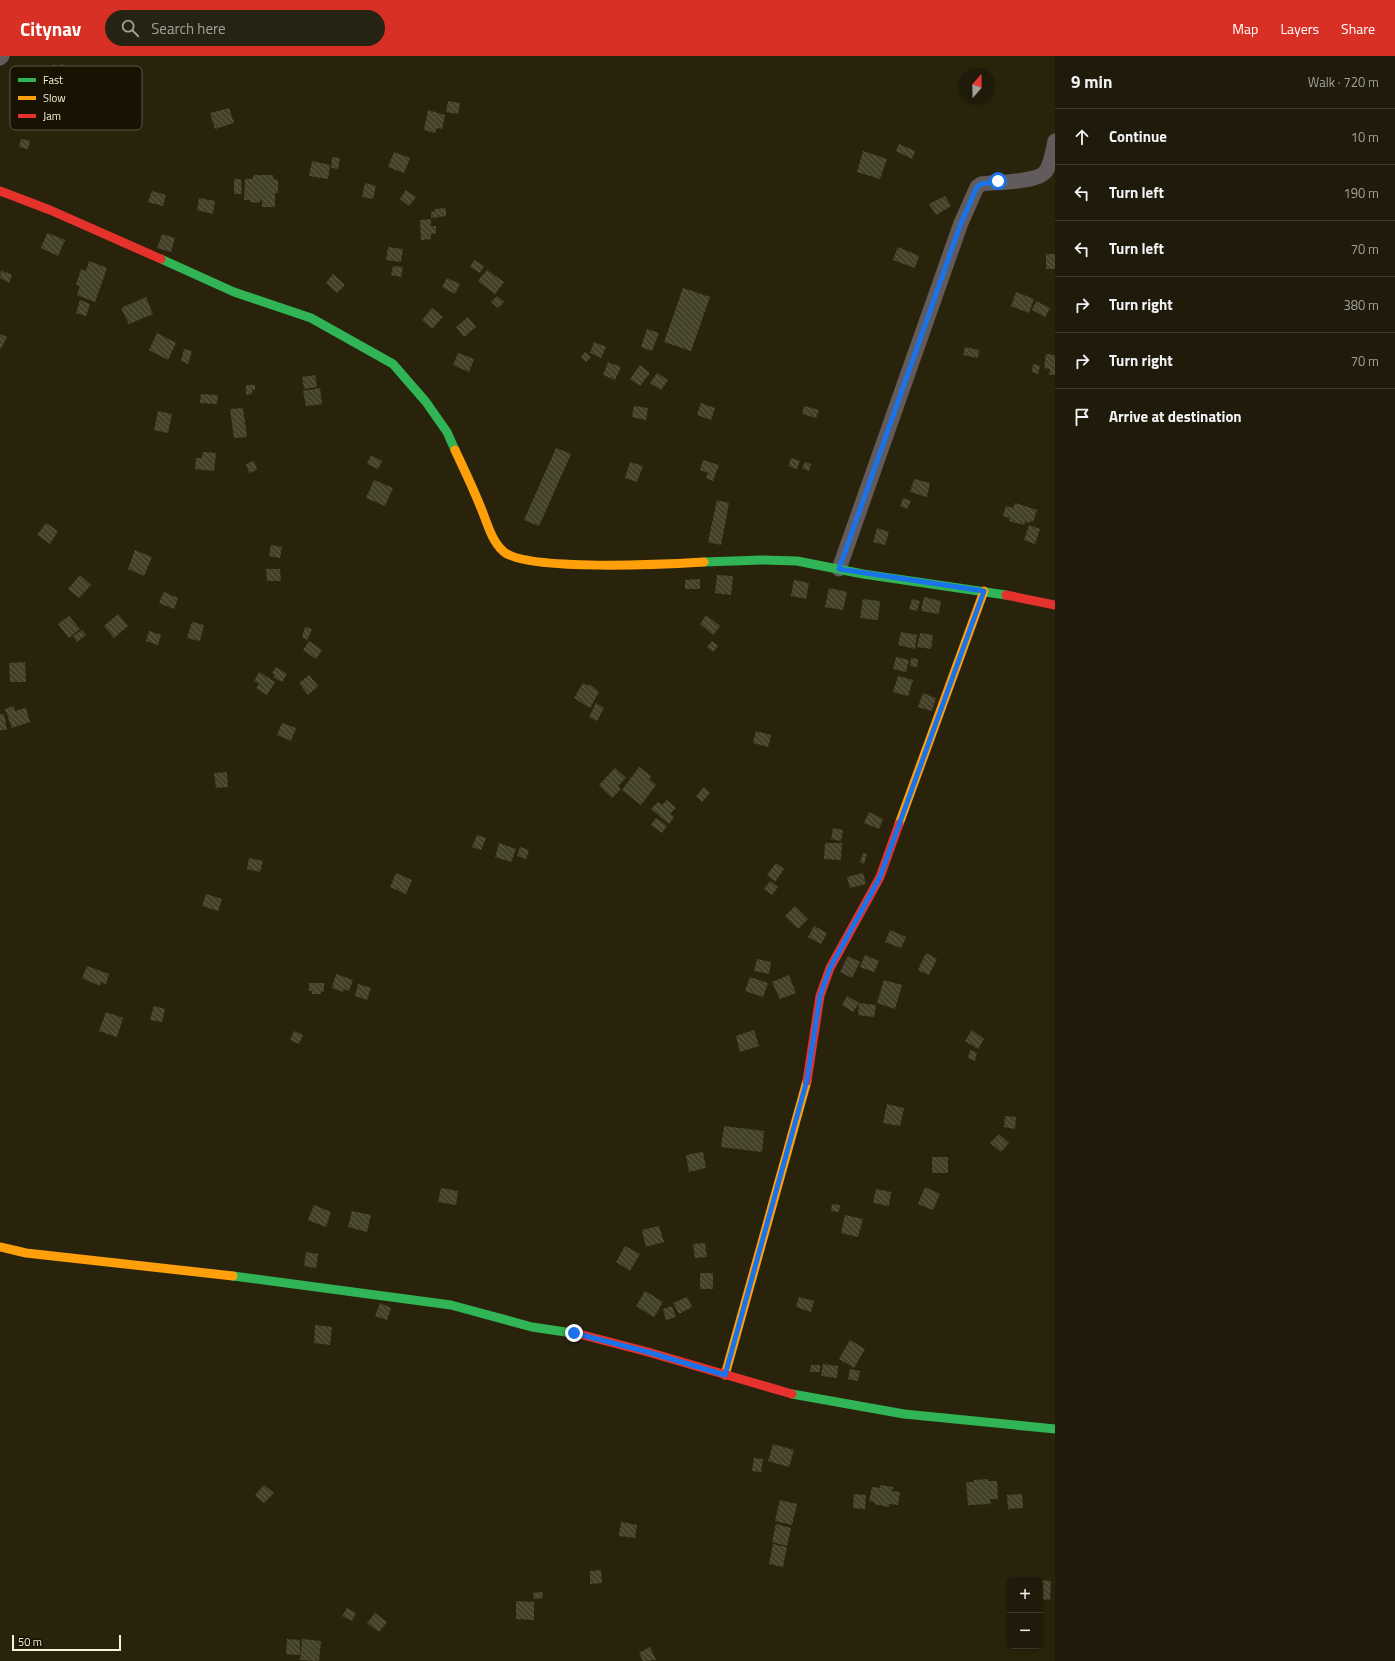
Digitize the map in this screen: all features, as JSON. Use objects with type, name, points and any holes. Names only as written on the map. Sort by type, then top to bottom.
[{"type":"street","points":[[839,569],[961,223],[977,187],[981,184],[1024,180],[1040,176],[1047,170],[1055,141]]},
{"type":"street","points":[[0,191],[50,210],[234,292],[311,318],[392,364],[426,402],[447,432],[481,507],[492,536],[503,552],[518,559],[560,564],[644,565],[762,560],[797,561],[839,569],[984,591],[1055,605]]},
{"type":"street","points":[[725,1375],[807,1080],[820,996],[830,968],[880,877],[984,591]]},
{"type":"street","points":[[0,1247],[26,1253],[210,1273],[451,1306],[532,1327],[574,1333],[648,1352],[800,1396],[904,1414],[1055,1429]]},
{"type":"building","points":[[448,101],[460,103],[458,114],[446,112]]},
{"type":"building","points":[[229,108],[234,123],[215,129],[210,113]]},
{"type":"building","points":[[428,110],[445,115],[442,129],[437,128],[435,133],[424,130]]},
{"type":"building","points":[[21,139],[30,141],[28,149],[19,147]]},
{"type":"building","points":[[899,144],[915,151],[912,159],[896,151]]},
{"type":"building","points":[[863,151],[887,159],[880,179],[857,172]]},
{"type":"building","points":[[394,152],[410,158],[404,173],[388,167]]},
{"type":"building","points":[[332,157],[340,158],[338,169],[331,168]]},
{"type":"building","points":[[312,161],[330,165],[328,179],[309,176]]},
{"type":"building","points":[[254,175],[273,175],[273,179],[278,180],[278,193],[275,193],[275,207],[262,207],[262,201],[260,200],[259,203],[244,200],[245,179],[252,179]]},
{"type":"building","points":[[234,179],[241,179],[242,194],[234,194]]},
{"type":"building","points":[[365,183],[376,186],[373,199],[362,197]]},
{"type":"building","points":[[406,190],[416,197],[409,206],[400,199]]},
{"type":"building","points":[[152,191],[166,195],[163,206],[148,202]]},
{"type":"building","points":[[945,196],[951,206],[936,215],[929,204]]},
{"type":"building","points":[[199,198],[215,201],[213,214],[197,210]]},
{"type":"building","points":[[446,208],[446,216],[431,218],[431,212],[435,211],[435,209]]},
{"type":"building","points":[[431,219],[431,226],[436,226],[436,233],[431,234],[431,239],[421,240],[420,220]]},
{"type":"building","points":[[47,233],[65,240],[58,256],[41,248]]},
{"type":"building","points":[[162,234],[175,238],[171,252],[157,248]]},
{"type":"building","points":[[388,247],[403,249],[401,262],[386,260]]},
{"type":"building","points":[[898,247],[919,256],[915,268],[893,260]]},
{"type":"building","points":[[1046,254],[1055,254],[1055,269],[1046,269]]},
{"type":"building","points":[[474,260],[484,266],[480,273],[470,267]]},
{"type":"building","points":[[89,261],[107,268],[95,302],[77,295],[80,286],[76,285],[81,269],[86,271]]},
{"type":"building","points":[[393,266],[403,267],[401,277],[391,275]]},
{"type":"building","points":[[1,270],[12,275],[9,283],[0,278]]},
{"type":"building","points":[[487,270],[504,282],[495,294],[478,281]]},
{"type":"building","points":[[333,274],[345,285],[337,293],[326,283]]},
{"type":"building","points":[[447,278],[460,284],[455,294],[442,287]]},
{"type":"building","points":[[683,288],[710,297],[691,351],[664,342]]},
{"type":"building","points":[[1016,292],[1034,299],[1029,313],[1011,306]]},
{"type":"building","points":[[497,296],[504,302],[498,308],[491,302]]},
{"type":"building","points":[[146,297],[153,314],[129,324],[121,308]]},
{"type":"building","points":[[80,300],[90,304],[86,316],[76,313]]},
{"type":"building","points":[[1036,301],[1050,308],[1045,317],[1032,310]]},
{"type":"building","points":[[432,308],[443,317],[432,329],[422,320]]},
{"type":"building","points":[[468,317],[476,327],[464,337],[456,327]]},
{"type":"building","points":[[647,329],[659,333],[652,351],[641,347]]},
{"type":"building","points":[[157,333],[176,343],[168,360],[149,350]]},
{"type":"building","points":[[0,334],[7,337],[1,349],[0,349]]},
{"type":"building","points":[[594,342],[606,347],[601,358],[590,353]]},
{"type":"building","points":[[965,347],[979,350],[978,358],[963,355]]},
{"type":"building","points":[[184,349],[192,351],[188,364],[181,361]]},
{"type":"building","points":[[585,352],[591,357],[586,362],[581,357]]},
{"type":"building","points":[[458,353],[474,359],[469,372],[453,365]]},
{"type":"building","points":[[1046,354],[1055,355],[1055,375],[1049,375],[1050,369],[1044,368]]},
{"type":"building","points":[[608,362],[621,367],[615,380],[603,375]]},
{"type":"building","points":[[1033,364],[1040,366],[1038,374],[1032,372]]},
{"type":"building","points":[[640,365],[650,373],[640,386],[630,379]]},
{"type":"building","points":[[657,373],[668,380],[661,390],[650,383]]},
{"type":"building","points":[[315,375],[317,387],[304,389],[302,377]]},
{"type":"building","points":[[246,385],[255,385],[255,390],[252,390],[252,394],[246,395]]},
{"type":"building","points":[[320,388],[322,404],[306,406],[303,391]]},
{"type":"building","points":[[201,394],[218,395],[217,404],[200,403]]},
{"type":"building","points":[[701,403],[715,408],[711,420],[697,415]]},
{"type":"building","points":[[634,406],[648,408],[646,420],[632,417]]},
{"type":"building","points":[[804,406],[819,410],[816,418],[802,414]]},
{"type":"building","points":[[243,408],[247,437],[234,438],[230,409]]},
{"type":"building","points":[[158,411],[172,414],[168,433],[154,430]]},
{"type":"building","points":[[556,448],[571,454],[539,526],[524,520]]},
{"type":"building","points":[[203,452],[216,453],[214,471],[195,469],[196,458],[202,458]]},
{"type":"building","points":[[371,455],[382,461],[378,469],[367,464]]},
{"type":"building","points":[[791,458],[800,461],[797,469],[788,466]]},
{"type":"building","points":[[703,460],[719,465],[713,481],[706,478],[708,473],[700,470]]},
{"type":"building","points":[[254,461],[257,470],[249,473],[246,464]]},
{"type":"building","points":[[630,462],[643,466],[637,482],[625,478]]},
{"type":"building","points":[[805,462],[811,464],[809,471],[802,468]]},
{"type":"building","points":[[914,479],[930,483],[927,497],[910,492]]},
{"type":"building","points":[[374,480],[393,488],[385,506],[366,498]]},
{"type":"building","points":[[903,498],[911,501],[907,509],[900,506]]},
{"type":"building","points":[[717,500],[729,503],[721,545],[708,542]]},
{"type":"building","points":[[1015,503],[1037,510],[1033,522],[1025,522],[1024,525],[1009,521],[1010,518],[1003,516],[1006,506],[1013,508]]},
{"type":"building","points":[[46,523],[58,531],[50,544],[37,535]]},
{"type":"building","points":[[1029,525],[1040,529],[1035,544],[1024,540]]},
{"type":"building","points":[[877,528],[889,532],[885,545],[873,542]]},
{"type":"building","points":[[271,545],[282,547],[280,558],[269,556]]},
{"type":"building","points":[[135,550],[152,557],[144,576],[128,569]]},
{"type":"building","points":[[266,569],[280,569],[281,581],[267,581]]},
{"type":"building","points":[[80,575],[91,585],[79,598],[68,589]]},
{"type":"building","points":[[717,575],[733,576],[731,595],[715,593]]},
{"type":"building","points":[[700,579],[700,589],[685,589],[685,580]]},
{"type":"building","points":[[794,580],[809,583],[806,599],[791,596]]},
{"type":"building","points":[[829,588],[847,592],[843,610],[825,607]]},
{"type":"building","points":[[164,592],[178,598],[174,609],[159,603]]},
{"type":"building","points":[[924,597],[941,601],[939,614],[921,611]]},
{"type":"building","points":[[863,599],[880,601],[878,620],[860,618]]},
{"type":"building","points":[[912,599],[920,601],[917,611],[909,609]]},
{"type":"building","points":[[118,614],[128,626],[114,638],[104,626]]},
{"type":"building","points":[[706,615],[720,626],[713,635],[700,624]]},
{"type":"building","points":[[69,616],[80,629],[69,638],[58,624]]},
{"type":"building","points":[[192,622],[204,625],[200,641],[187,638]]},
{"type":"building","points":[[305,627],[312,629],[307,640],[302,637]]},
{"type":"building","points":[[82,630],[86,635],[77,642],[73,636]]},
{"type":"building","points":[[149,631],[161,635],[158,645],[146,641]]},
{"type":"building","points":[[901,632],[917,635],[915,649],[898,645]]},
{"type":"building","points":[[920,633],[933,635],[931,649],[917,647]]},
{"type":"building","points":[[309,641],[322,650],[316,659],[303,650]]},
{"type":"building","points":[[712,641],[718,646],[713,652],[707,647]]},
{"type":"building","points":[[896,657],[909,660],[906,672],[893,669]]},
{"type":"building","points":[[911,658],[918,659],[917,667],[910,666]]},
{"type":"building","points":[[25,662],[26,682],[10,682],[9,663]]},
{"type":"building","points":[[276,667],[287,674],[282,682],[273,677],[275,675],[272,673]]},
{"type":"building","points":[[259,672],[275,682],[267,695],[256,688],[259,684],[254,681]]},
{"type":"building","points":[[309,675],[318,686],[308,695],[299,683]]},
{"type":"building","points":[[898,676],[913,680],[908,696],[893,692]]},
{"type":"building","points":[[583,683],[589,686],[590,684],[599,692],[590,708],[574,698]]},
{"type":"building","points":[[923,693],[936,698],[932,711],[918,707]]},
{"type":"building","points":[[596,703],[604,708],[597,721],[589,717]]},
{"type":"building","points":[[14,706],[15,711],[26,708],[30,722],[12,728],[5,709]]},
{"type":"building","points":[[0,714],[4,714],[7,730],[0,730]]},
{"type":"building","points":[[282,723],[296,728],[291,741],[277,735]]},
{"type":"building","points":[[756,731],[771,735],[768,747],[753,743]]},
{"type":"building","points":[[639,767],[651,776],[649,779],[656,785],[641,805],[622,790]]},
{"type":"building","points":[[615,768],[626,778],[618,786],[621,789],[612,798],[599,785]]},
{"type":"building","points":[[227,772],[228,787],[216,788],[214,773]]},
{"type":"building","points":[[704,787],[710,793],[702,802],[696,796]]},
{"type":"building","points":[[667,800],[676,808],[670,814],[674,817],[669,824],[651,809],[658,802],[662,805]]},
{"type":"building","points":[[869,812],[883,819],[879,829],[864,823]]},
{"type":"building","points":[[656,818],[667,826],[662,833],[651,825]]},
{"type":"building","points":[[833,828],[843,830],[841,841],[831,839]]},
{"type":"building","points":[[477,835],[486,838],[481,850],[472,847]]},
{"type":"building","points":[[499,843],[516,849],[511,862],[495,857]]},
{"type":"building","points":[[825,843],[842,843],[841,860],[824,859]]},
{"type":"building","points":[[520,847],[529,850],[526,859],[517,856]]},
{"type":"building","points":[[863,853],[867,854],[864,864],[860,862]]},
{"type":"building","points":[[249,858],[263,861],[260,872],[247,869]]},
{"type":"building","points":[[776,863],[784,869],[775,882],[767,875]]},
{"type":"building","points":[[396,873],[412,880],[406,894],[390,887]]},
{"type":"building","points":[[863,873],[866,884],[850,888],[847,877]]},
{"type":"building","points":[[770,881],[778,887],[772,895],[764,889]]},
{"type":"building","points":[[206,894],[222,899],[218,911],[202,906]]},
{"type":"building","points":[[795,906],[808,919],[798,929],[785,916]]},
{"type":"building","points":[[814,926],[827,933],[821,944],[808,937]]},
{"type":"building","points":[[890,930],[906,937],[901,948],[885,942]]},
{"type":"building","points":[[926,953],[937,959],[929,975],[918,970]]},
{"type":"building","points":[[865,955],[879,961],[874,972],[860,967]]},
{"type":"building","points":[[848,956],[860,962],[852,978],[840,972]]},
{"type":"building","points":[[757,959],[771,962],[769,974],[754,971]]},
{"type":"building","points":[[87,966],[109,974],[106,984],[101,982],[100,986],[82,978]]},
{"type":"building","points":[[336,974],[353,980],[349,991],[344,989],[343,992],[332,988]]},
{"type":"building","points":[[789,975],[796,993],[780,999],[772,982]]},
{"type":"building","points":[[750,977],[768,983],[763,997],[745,991]]},
{"type":"building","points":[[884,980],[902,985],[895,1009],[877,1003]]},
{"type":"building","points":[[309,983],[324,983],[324,991],[321,992],[321,994],[312,994],[312,991],[309,991]]},
{"type":"building","points":[[358,984],[371,988],[367,1000],[355,996]]},
{"type":"building","points":[[847,996],[859,1003],[853,1012],[842,1005]]},
{"type":"building","points":[[859,1003],[876,1005],[874,1017],[858,1015]]},
{"type":"building","points":[[154,1006],[165,1009],[162,1022],[150,1020]]},
{"type":"building","points":[[106,1012],[123,1018],[117,1037],[99,1031]]},
{"type":"building","points":[[754,1030],[759,1046],[740,1052],[736,1036]]},
{"type":"building","points":[[972,1030],[984,1039],[978,1049],[965,1041]]},
{"type":"building","points":[[294,1031],[303,1035],[299,1044],[290,1040]]},
{"type":"building","points":[[970,1050],[977,1053],[975,1061],[968,1058]]},
{"type":"building","points":[[887,1104],[904,1108],[900,1126],[883,1123]]},
{"type":"building","points":[[1005,1116],[1016,1117],[1015,1129],[1004,1127]]},
{"type":"building","points":[[724,1126],[764,1131],[762,1152],[721,1147]]},
{"type":"building","points":[[999,1134],[1009,1143],[1001,1152],[990,1143]]},
{"type":"building","points":[[703,1152],[706,1168],[689,1172],[686,1155]]},
{"type":"building","points":[[932,1157],[948,1157],[948,1173],[932,1173]]},
{"type":"building","points":[[925,1187],[940,1194],[933,1210],[918,1204]]},
{"type":"building","points":[[441,1188],[458,1191],[456,1205],[438,1202]]},
{"type":"building","points":[[876,1189],[891,1192],[889,1206],[873,1203]]},
{"type":"building","points":[[832,1204],[840,1205],[839,1212],[831,1211]]},
{"type":"building","points":[[314,1205],[331,1212],[326,1227],[308,1220]]},
{"type":"building","points":[[352,1211],[371,1215],[367,1232],[348,1227]]},
{"type":"building","points":[[845,1215],[863,1219],[858,1237],[841,1233]]},
{"type":"building","points":[[659,1226],[664,1242],[646,1247],[642,1230]]},
{"type":"building","points":[[705,1243],[707,1257],[695,1258],[693,1244]]},
{"type":"building","points":[[625,1246],[640,1254],[630,1271],[616,1262]]},
{"type":"building","points":[[306,1252],[318,1254],[316,1268],[304,1266]]},
{"type":"building","points":[[700,1273],[713,1273],[713,1289],[700,1289]]},
{"type":"building","points":[[645,1291],[663,1302],[654,1317],[636,1306]]},
{"type":"building","points":[[687,1297],[692,1307],[679,1314],[673,1303]]},
{"type":"building","points":[[799,1297],[814,1301],[811,1312],[796,1307]]},
{"type":"building","points":[[380,1303],[391,1308],[387,1320],[375,1316]]},
{"type":"building","points":[[672,1306],[676,1317],[666,1320],[663,1309]]},
{"type":"building","points":[[315,1325],[332,1327],[330,1345],[314,1343]]},
{"type":"building","points":[[850,1340],[865,1349],[854,1368],[839,1359]]},
{"type":"building","points":[[823,1364],[838,1366],[837,1378],[821,1376]]},
{"type":"building","points":[[811,1365],[820,1365],[820,1372],[810,1372]]},
{"type":"building","points":[[850,1369],[860,1371],[858,1381],[848,1379]]},
{"type":"building","points":[[773,1444],[794,1450],[789,1467],[768,1461]]},
{"type":"building","points":[[754,1458],[763,1459],[761,1472],[752,1471]]},
{"type":"building","points":[[988,1479],[988,1481],[997,1481],[998,1499],[990,1499],[991,1504],[968,1505],[966,1482]]},
{"type":"building","points":[[264,1485],[274,1493],[264,1503],[255,1495]]},
{"type":"building","points":[[880,1485],[893,1487],[892,1491],[900,1492],[898,1505],[889,1504],[889,1507],[874,1504],[875,1502],[869,1501],[872,1487],[880,1488]]},
{"type":"building","points":[[854,1494],[866,1495],[865,1509],[853,1508]]},
{"type":"building","points":[[1022,1494],[1023,1508],[1008,1509],[1007,1495]]},
{"type":"building","points":[[780,1500],[797,1504],[792,1525],[775,1521]]},
{"type":"building","points":[[621,1522],[637,1525],[635,1538],[619,1536]]},
{"type":"building","points":[[776,1524],[791,1528],[787,1546],[772,1542]]},
{"type":"building","points":[[773,1544],[787,1547],[783,1567],[769,1564]]},
{"type":"building","points":[[601,1570],[602,1583],[590,1584],[590,1571]]},
{"type":"building","points":[[1043,1580],[1051,1581],[1050,1600],[1043,1599]]},
{"type":"building","points":[[542,1592],[543,1598],[534,1599],[533,1593]]},
{"type":"building","points":[[516,1601],[534,1602],[534,1620],[516,1619]]},
{"type":"building","points":[[347,1608],[356,1613],[352,1621],[342,1616]]},
{"type":"building","points":[[375,1613],[387,1622],[379,1632],[367,1623]]},
{"type":"building","points":[[287,1639],[300,1640],[300,1655],[286,1654]]},
{"type":"building","points":[[302,1639],[321,1641],[319,1661],[300,1660]]},
{"type":"building","points":[[650,1647],[656,1660],[643,1661],[639,1653]]},
{"type":"traffic: fast","points":[[161,259],[234,292],[311,318],[393,364],[426,402],[447,432],[455,450]]},
{"type":"traffic: fast","points":[[704,562],[762,560],[797,561],[863,574],[1006,595]]},
{"type":"traffic: fast","points":[[233,1276],[451,1305],[532,1327],[579,1334]]},
{"type":"traffic: fast","points":[[792,1394],[904,1414],[1055,1429]]},
{"type":"traffic: slow","points":[[455,450],[472,486],[495,542],[503,551],[516,558],[538,562],[599,565],[704,562]]},
{"type":"traffic: slow","points":[[899,824],[984,591]]},
{"type":"traffic: slow","points":[[725,1375],[807,1081]]},
{"type":"traffic: slow","points":[[0,1247],[26,1253],[233,1276]]},
{"type":"traffic: jam","points":[[0,191],[50,210],[161,259]]},
{"type":"traffic: jam","points":[[1006,595],[1055,605]]},
{"type":"traffic: jam","points":[[807,1081],[820,996],[830,968],[880,877],[899,824]]},
{"type":"traffic: jam","points":[[579,1334],[648,1352],[792,1394]]},
{"type":"route","points":[[574,1333],[648,1352],[725,1375],[807,1080],[820,996],[830,968],[880,877],[984,591],[863,574],[839,569],[961,223],[977,187],[981,184],[998,181]]}]
